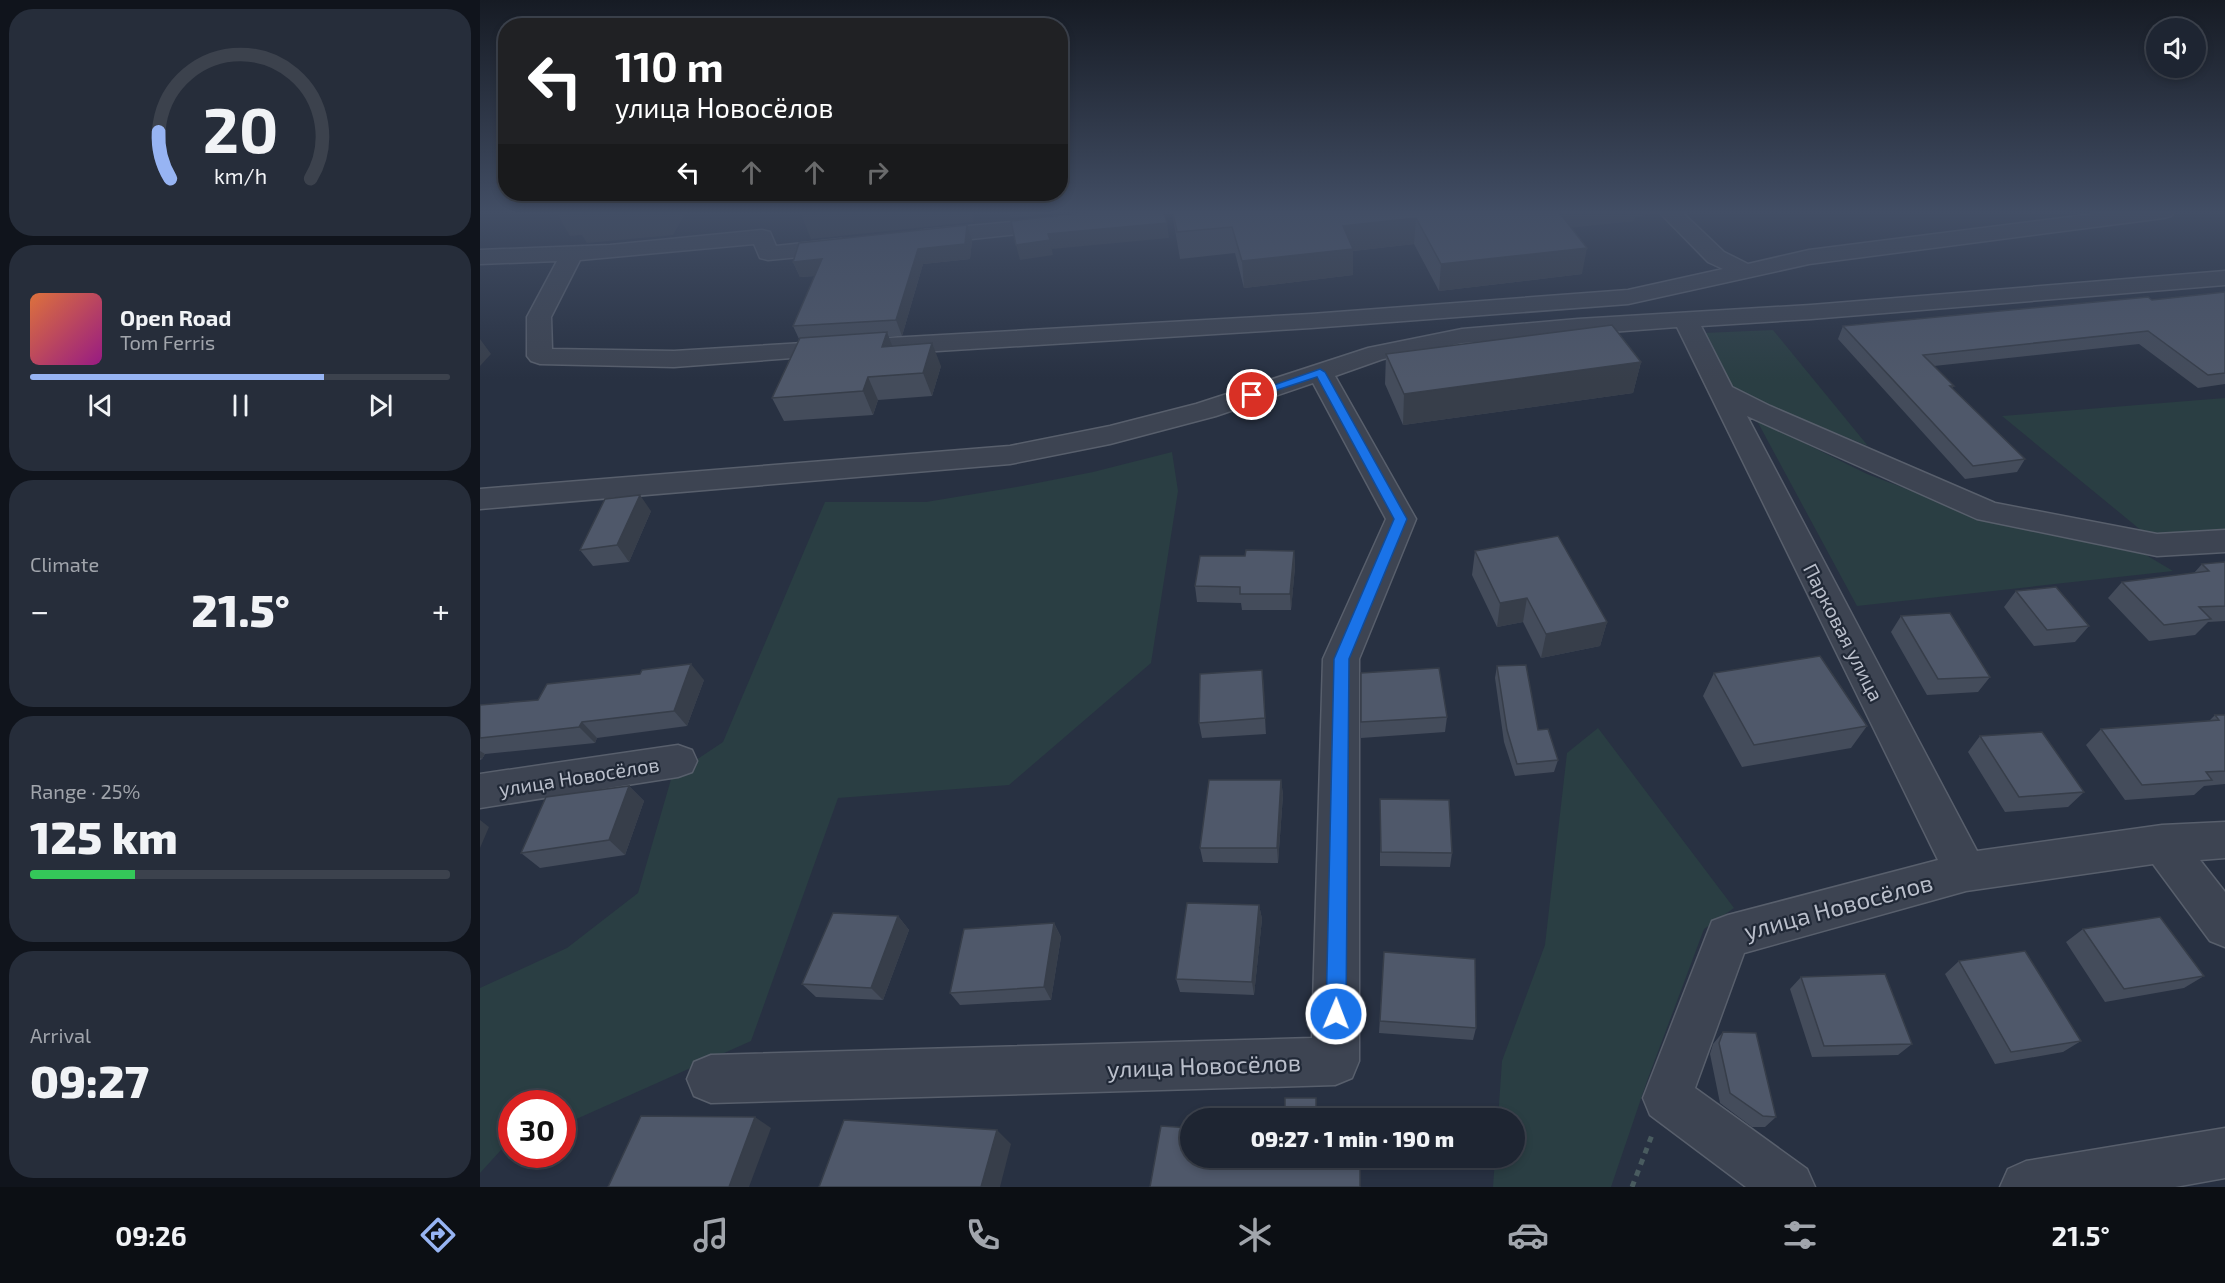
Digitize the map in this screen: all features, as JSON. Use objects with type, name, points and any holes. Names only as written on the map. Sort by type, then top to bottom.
[{"type":"street","points":[[565,267],[539,317],[540,356],[674,359],[1311,321],[1628,297],[1762,267]]},
{"type":"street","points":[[1738,267],[1746,271]]},
{"type":"street","points":[[480,499],[1010,455],[1110,435],[1196,413],[1377,353],[1462,336],[2225,278]]},
{"type":"street","name":"Парковая улица","points":[[1686,320],[1966,872]]},
{"type":"street","name":"улица Новосёлов","points":[[711,1079],[1335,1061],[1341,659],[1401,519],[1320,372]]},
{"type":"street","points":[[1721,392],[1770,416],[1988,512],[2157,545],[2225,541]]},
{"type":"street","name":"улица Новосёлов","points":[[480,791],[678,761]]},
{"type":"street","name":"улица Новосёлов","points":[[1667,1098],[1728,936],[1966,872],[2162,844],[2225,840]]},
{"type":"street","points":[[2162,844],[2225,926]]},
{"type":"street","points":[[1667,1098],[1789,1187]]},
{"type":"street","points":[[2026,1187],[2225,1153]]},
{"type":"path","points":[[1632,1187],[1667,1098]]},
{"type":"green space","points":[[1773,330],[1868,446],[1771,407],[1733,388],[1703,333]]},
{"type":"green space","points":[[2225,398],[2225,532],[2148,536],[2002,416]]},
{"type":"green space","points":[[1756,419],[1867,474],[1989,520],[2141,552],[2173,571],[1857,606]]},
{"type":"green space","points":[[1172,452],[1178,491],[1151,663],[1009,785],[838,798],[751,1041],[576,1119],[576,1090],[498,1090],[498,1153],[480,1173],[480,988],[567,948],[638,893],[672,776],[723,742],[825,502],[926,502],[1093,472]]},
{"type":"green space","points":[[1598,728],[1734,908],[1704,929],[1647,1081],[1611,1187],[1493,1187],[1494,1168],[1525,1168],[1525,1108],[1499,1108],[1502,1061],[1545,945],[1567,753]]},
{"type":"building","points":[[818,267],[912,267],[896,320],[793,326]]},
{"type":"building","points":[[2225,292],[2225,373],[2208,375],[2148,331],[1923,355],[1954,386],[1950,386],[2025,459],[1973,466],[1843,326],[2148,297],[2152,300]]},
{"type":"building","points":[[1612,325],[1641,362],[1404,394],[1386,354]]},
{"type":"building","points":[[887,332],[882,347],[932,343],[923,373],[868,377],[863,391],[772,398],[800,338]]},
{"type":"building","points":[[640,495],[617,545],[580,550],[605,499]]},
{"type":"building","points":[[1558,536],[1607,622],[1546,634],[1527,598],[1500,603],[1475,551]]},
{"type":"building","points":[[1246,550],[1294,551],[1290,594],[1240,594],[1240,587],[1195,586],[1200,556],[1245,556]]},
{"type":"building","points":[[2225,562],[2225,606],[2199,607],[2211,619],[2164,625],[2122,582],[2209,571],[2202,564]]},
{"type":"building","points":[[2056,587],[2089,626],[2047,630],[2016,591]]},
{"type":"building","points":[[1950,613],[1990,677],[1938,679],[1901,616]]},
{"type":"building","points":[[1820,656],[1867,726],[1754,745],[1714,673]]},
{"type":"building","points":[[691,664],[674,711],[582,722],[579,727],[480,738],[480,705],[538,700],[547,684],[640,674],[642,670]]},
{"type":"building","points":[[1526,665],[1538,730],[1548,729],[1558,760],[1517,764],[1507,730],[1497,666]]},
{"type":"building","points":[[1439,668],[1447,717],[1361,722],[1361,673]]},
{"type":"building","points":[[1262,670],[1265,718],[1199,723],[1200,674]]},
{"type":"building","points":[[2215,715],[2225,715],[2225,771],[2206,772],[2212,780],[2142,785],[2101,729],[2219,720]]},
{"type":"building","points":[[2042,732],[2084,792],[2019,797],[1980,736]]},
{"type":"building","points":[[1209,780],[1281,780],[1277,848],[1200,848]]},
{"type":"building","points":[[629,786],[609,840],[521,853],[546,797]]},
{"type":"building","points":[[1380,799],[1449,800],[1452,853],[1381,852]]},
{"type":"building","points":[[1187,903],[1259,905],[1252,982],[1176,979]]},
{"type":"building","points":[[833,913],[898,916],[871,988],[802,984]]},
{"type":"building","points":[[2160,917],[2204,976],[2124,989],[2083,929]]},
{"type":"building","points":[[1054,923],[1044,987],[950,993],[964,929]]},
{"type":"building","points":[[2025,951],[2081,1041],[2011,1052],[1959,961]]},
{"type":"building","points":[[1384,952],[1475,959],[1476,1028],[1380,1021]]},
{"type":"building","points":[[1885,974],[1912,1044],[1824,1046],[1801,977]]},
{"type":"building","points":[[1723,1032],[1756,1033],[1776,1117],[1763,1116],[1730,1093],[1719,1043]]},
{"type":"building","points":[[1285,1098],[1316,1098],[1316,1108],[1285,1108]]},
{"type":"building","points":[[641,1116],[755,1117],[729,1187],[608,1187]]},
{"type":"building","points":[[844,1120],[997,1130],[981,1187],[819,1187]]},
{"type":"building","points":[[1161,1126],[1180,1127],[1180,1168],[1360,1168],[1360,1187],[1150,1187]]},
{"type":"route","points":[[1252,395],[1320,372],[1401,519],[1341,659],[1336,1014]]}]
